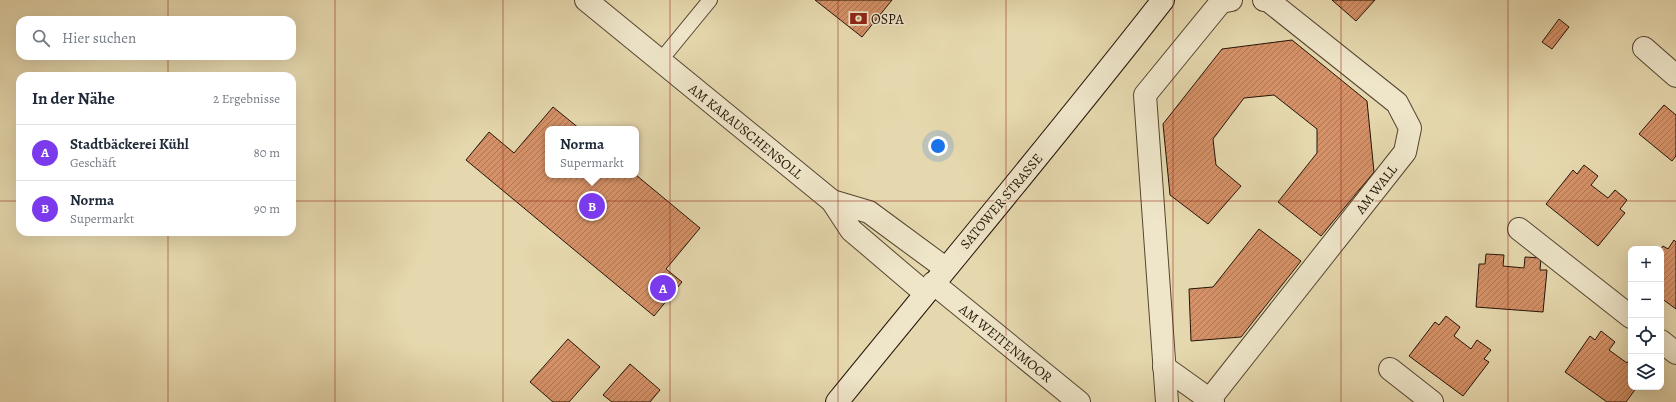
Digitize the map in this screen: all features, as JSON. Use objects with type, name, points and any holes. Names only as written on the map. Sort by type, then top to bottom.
[{"type":"street","name":"AM KARAUSCHENSOLL","points":[[586,0],[832,202],[851,230],[935,282]]},
{"type":"street","name":"SATOWER STRASSE","points":[[838,402],[1073,115],[1164,0]]},
{"type":"street","points":[[1167,402],[1145,95],[1221,2],[1231,0]]},
{"type":"street","name":"AM WALL","points":[[1164,368],[1211,400],[1405,152],[1410,128],[1397,103],[1269,1],[1264,0]]},
{"type":"street","points":[[1644,48],[1676,76]]},
{"type":"street","name":"AM KARAUSCHENSOLL","points":[[832,202],[869,212],[935,282]]},
{"type":"street","points":[[1519,229],[1628,315]]},
{"type":"street","name":"AM WEITENMOOR","points":[[935,282],[1078,402]]},
{"type":"street","points":[[1664,343],[1676,353]]},
{"type":"street","points":[[1390,369],[1432,402]]},
{"type":"lane","points":[[660,61],[710,0]]},
{"type":"building","name":"OSPA","points":[[815,0],[892,0],[862,37]]},
{"type":"building","points":[[1332,0],[1375,0],[1356,21]]},
{"type":"building","points":[[1559,19],[1569,27],[1552,49],[1542,42]]},
{"type":"building","points":[[1292,40],[1367,101],[1374,172],[1321,236],[1278,202],[1317,153],[1317,129],[1274,95],[1244,98],[1213,139],[1216,165],[1241,186],[1208,224],[1170,195],[1163,124],[1222,49]]},
{"type":"building","points":[[1664,105],[1676,115],[1676,156],[1672,161],[1639,134]]},
{"type":"building","points":[[553,107],[576,126],[545,126],[545,178],[639,177],[700,228],[666,269],[682,282],[654,316],[466,160],[489,132],[514,153]]},
{"type":"building","points":[[1584,165],[1598,176],[1591,185],[1608,198],[1615,190],[1627,200],[1620,209],[1625,213],[1598,246],[1546,204],[1573,170],[1577,174]]},
{"type":"building","points":[[1259,229],[1301,261],[1241,337],[1191,341],[1189,289],[1213,287]]},
{"type":"building","points":[[1674,240],[1676,242],[1676,309],[1664,300],[1664,247],[1668,249]]},
{"type":"building","points":[[1486,254],[1504,255],[1503,266],[1524,268],[1525,257],[1541,258],[1540,270],[1547,270],[1543,312],[1476,307],[1479,264],[1485,264]]},
{"type":"building","points":[[1446,316],[1460,327],[1454,336],[1471,349],[1477,340],[1491,350],[1484,359],[1489,362],[1463,396],[1409,356],[1435,322],[1439,325]]},
{"type":"building","points":[[1601,331],[1615,342],[1609,350],[1627,363],[1628,362],[1628,390],[1635,390],[1626,402],[1607,402],[1565,372],[1590,336],[1595,340]]},
{"type":"building","points":[[568,339],[600,367],[569,402],[553,402],[530,382]]},
{"type":"building","points":[[630,364],[660,390],[650,402],[612,402],[603,395]]},
{"type":"place","name":"OSPA","points":[[858,19]]},
{"type":"place","name":"Norma","points":[[592,206]]},
{"type":"place","name":"Stadtbäckerei Kühl","points":[[663,288]]}]
